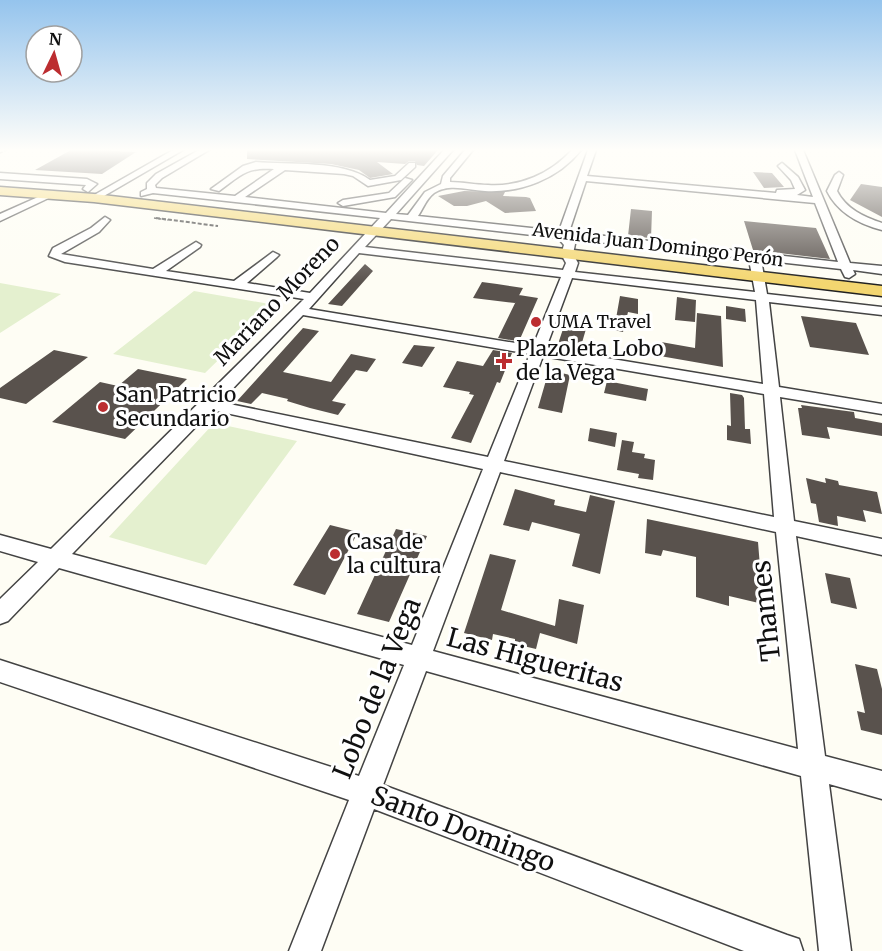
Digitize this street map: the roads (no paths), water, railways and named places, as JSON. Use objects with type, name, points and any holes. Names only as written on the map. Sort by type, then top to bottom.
[{"type":"main road","name":"Avenida Juan Domingo Perón","points":[[42,194],[75,194]]},
{"type":"main road","name":"Avenida Juan Domingo Perón","points":[[95,194],[381,223]]},
{"type":"main road","name":"Avenida Juan Domingo Perón","points":[[169,194],[328,212],[381,223],[758,280],[882,291]]},
{"type":"main road","name":"Avenida Juan Domingo Perón","points":[[758,280],[848,271],[882,279]]},
{"type":"street","points":[[178,194],[237,199],[250,195],[345,203],[392,194]]},
{"type":"street","points":[[246,194],[328,212]]},
{"type":"street","name":"Mariano Moreno","points":[[0,614],[314,297],[408,194]]},
{"type":"street","points":[[412,217],[419,209],[424,196],[427,194]]},
{"type":"street","name":"Lobo de la Vega","points":[[305,951],[537,352],[567,252],[579,194]]},
{"type":"street","points":[[758,194],[819,200]]},
{"type":"street","points":[[817,194],[848,271]]},
{"type":"street","points":[[834,194],[839,204],[856,216],[882,227]]},
{"type":"street","points":[[0,218],[50,195]]},
{"type":"street","points":[[381,223],[412,217],[567,252],[758,280],[882,311]]},
{"type":"street","points":[[105,220],[95,230],[57,250],[55,256],[314,297]]},
{"type":"street","points":[[155,273],[196,244]]},
{"type":"street","points":[[358,250],[567,252],[848,271],[882,270]]},
{"type":"street","points":[[237,285],[273,255]]},
{"type":"street","name":"Thames","points":[[758,280],[835,951]]},
{"type":"street","points":[[300,311],[882,409]]},
{"type":"street","points":[[207,404],[882,547]]},
{"type":"street","name":"Las Higueritas","points":[[0,543],[882,785]]},
{"type":"street","name":"Santo Domingo","points":[[0,671],[366,792],[787,951]]},
{"type":"place","name":"UMA Travel","points":[[536,322]]},
{"type":"place","name":"Plazoleta Lobo de la Vega","points":[[504,361]]},
{"type":"place","name":"San Patricio Secundario","points":[[103,407]]},
{"type":"place","name":"Casa de la cultura","points":[[335,554]]}]
